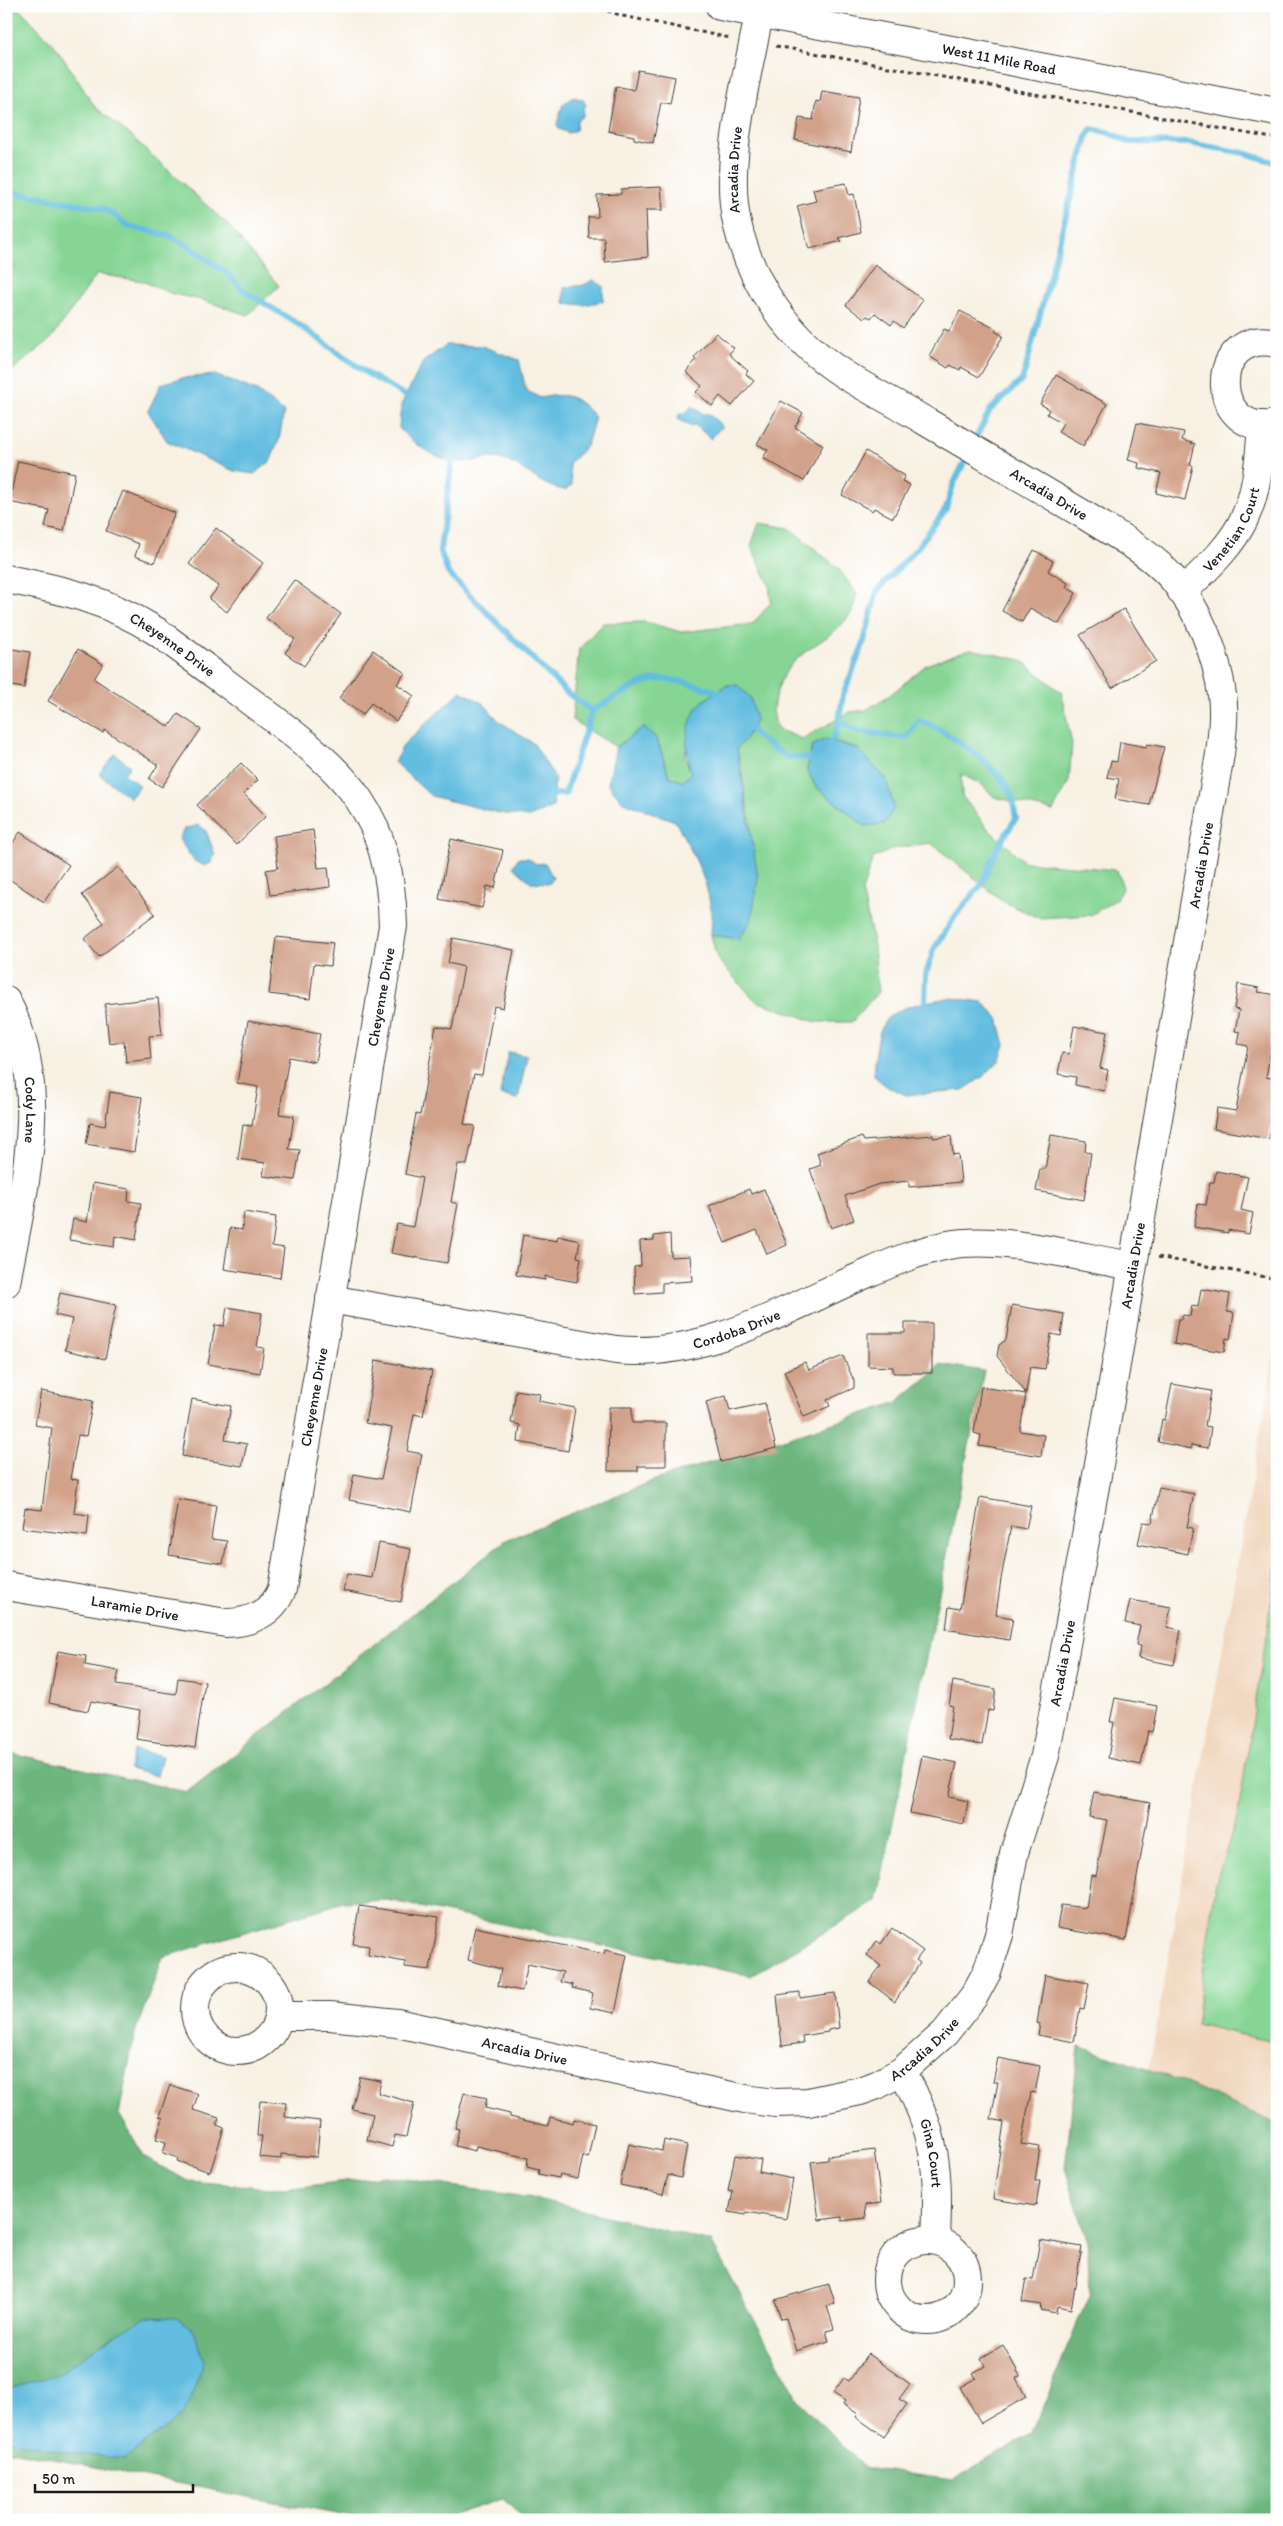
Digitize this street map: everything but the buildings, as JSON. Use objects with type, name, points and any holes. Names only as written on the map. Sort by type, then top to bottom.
[{"type":"street","name":"West 11 Mile Road","points":[[720,6],[1277,112]]},
{"type":"street","name":"Arcadia Drive","points":[[279,2016],[330,2016],[397,2023],[722,2094],[775,2103],[808,2102],[851,2094],[877,2085],[902,2071],[932,2046],[959,2018],[988,1972],[999,1935],[1014,1853],[1045,1756],[1100,1459],[1133,1256],[1219,764],[1223,723],[1222,696],[1215,662],[1202,629],[1182,592],[1163,568],[1135,547],[843,374],[806,345],[775,310],[755,274],[744,248],[736,221],[734,198],[733,172],[738,129],[758,14]]},
{"type":"street","points":[[1269,424],[1247,421],[1236,413],[1227,401],[1224,387],[1225,372],[1231,359],[1241,349],[1254,343],[1277,343]]},
{"type":"street","name":"Venetian Court","points":[[1182,592],[1220,557],[1248,515],[1269,424]]},
{"type":"street","name":"Cheyenne Drive","points":[[6,578],[85,596],[127,614],[156,631],[326,760],[356,794],[376,831],[385,854],[392,888],[393,926],[282,1589],[278,1598],[264,1614]]},
{"type":"street","name":"Cody Lane","points":[[6,1000],[23,1041],[30,1070],[33,1102],[32,1136],[6,1283]]},
{"type":"street","name":"Cordoba Drive","points":[[330,1299],[616,1350],[663,1351],[699,1344],[730,1334],[896,1261],[948,1245],[985,1242],[1133,1256]]},
{"type":"street","name":"Laramie Drive","points":[[6,1586],[226,1623],[246,1622],[264,1614]]},
{"type":"street","name":"Gina Court","points":[[902,2071],[919,2101],[931,2133],[937,2182],[936,2240]]},
{"type":"path","points":[[592,6],[623,16],[729,38]]},
{"type":"path","points":[[788,49],[1277,139]]},
{"type":"path","points":[[1133,1256],[1158,1258],[1277,1279]]},
{"type":"shaded area","points":[[1277,1337],[1277,2520],[1071,2520],[1125,2206]]},
{"type":"green space","points":[[6,6],[17,6],[56,47],[95,107],[128,133],[228,225],[279,286],[248,315],[202,300],[173,294],[142,281],[97,274],[51,339],[10,372],[6,371]]},
{"type":"green space","points":[[759,523],[789,528],[838,568],[857,594],[851,613],[842,624],[792,663],[784,674],[774,704],[777,729],[802,739],[850,712],[866,710],[890,695],[926,665],[970,649],[1021,660],[1061,692],[1072,744],[1069,781],[1053,811],[994,797],[982,785],[961,774],[962,796],[989,830],[1025,862],[1117,870],[1123,888],[1115,900],[1091,915],[1039,918],[1004,902],[931,843],[896,848],[873,858],[862,891],[874,946],[878,992],[852,1022],[816,1022],[756,1001],[717,959],[711,935],[739,938],[751,826],[737,748],[746,738],[692,718],[685,756],[691,773],[683,782],[669,776],[657,739],[643,727],[616,747],[572,720],[579,649],[603,623],[646,622],[681,632],[753,624],[771,602],[769,584],[751,546]],"holes":[[[825,739],[858,749],[886,779],[865,826],[816,787],[807,770],[812,746]]]},
{"type":"green space","points":[[939,1364],[984,1371],[877,1901],[751,1976],[387,1900],[344,1902],[163,1957],[135,2033],[119,2114],[145,2158],[189,2181],[284,2189],[384,2176],[533,2198],[711,2242],[800,2402],[864,2468],[953,2480],[1032,2433],[1090,2292],[1087,2239],[1065,2168],[1079,2046],[1182,2081],[1277,2124],[1277,2520],[525,2520],[503,2499],[437,2520],[367,2520],[6,2450],[6,1752],[187,1792],[506,1540],[652,1481],[896,1403],[932,1373]]},
{"type":"green space","points":[[1277,1567],[1277,2043],[1196,2024],[1215,1885],[1238,1814]]},
{"type":"water","points":[[574,97],[583,100],[586,105],[583,109],[583,116],[577,120],[576,130],[568,133],[559,129],[557,124],[563,104]]},
{"type":"water","points":[[593,280],[603,286],[603,301],[584,305],[564,303],[564,288],[584,285]]},
{"type":"water","points":[[446,345],[482,346],[519,360],[526,390],[540,398],[558,395],[571,397],[582,404],[595,417],[587,445],[569,464],[572,485],[565,490],[556,488],[542,482],[518,467],[496,458],[469,462],[444,459],[419,446],[399,428],[401,405],[423,362]]},
{"type":"water","points":[[215,375],[257,391],[284,412],[279,440],[270,462],[254,474],[234,471],[167,441],[148,411],[161,384],[182,378]]},
{"type":"water","points":[[692,406],[703,414],[709,414],[722,426],[711,439],[695,425],[690,426],[678,419],[679,414],[684,414]]},
{"type":"water","points":[[727,685],[737,685],[750,697],[756,720],[746,738],[737,748],[758,878],[751,921],[739,939],[711,935],[710,904],[707,889],[697,862],[675,821],[623,802],[608,784],[616,747],[643,727],[657,739],[669,776],[683,782],[691,773],[687,756],[687,737],[692,718],[701,703]]},
{"type":"water","points":[[461,691],[484,704],[499,721],[534,744],[555,778],[553,807],[529,817],[499,813],[431,796],[394,762],[404,744]]},
{"type":"water","points":[[825,739],[858,749],[886,779],[894,808],[884,824],[865,826],[816,787],[807,770],[812,746]]},
{"type":"water","points":[[115,754],[130,766],[124,774],[140,786],[130,798],[99,774]]},
{"type":"water","points":[[199,825],[206,831],[215,855],[211,863],[205,866],[194,861],[179,839],[184,829]]},
{"type":"water","points":[[518,858],[528,858],[536,864],[545,863],[553,878],[550,883],[531,882],[513,867]]},
{"type":"water","points":[[951,998],[983,1002],[998,1018],[1005,1045],[999,1061],[984,1076],[963,1090],[906,1095],[886,1086],[874,1076],[878,1040],[885,1021],[897,1011],[925,1002]]},
{"type":"water","points":[[508,1052],[527,1056],[518,1099],[500,1095]]},
{"type":"water","points":[[134,1750],[162,1756],[157,1776],[129,1769]]},
{"type":"water","points":[[147,2317],[177,2318],[194,2330],[204,2362],[184,2414],[124,2459],[63,2452],[6,2439],[6,2390],[58,2374],[113,2336]]},
{"type":"waterway","points":[[974,442],[990,410],[1022,380],[1087,136],[1091,129],[1107,132],[1129,142],[1189,143],[1244,153],[1277,163]]},
{"type":"waterway","points":[[6,191],[101,208],[112,213],[127,226],[171,236],[228,274],[243,290],[301,326],[368,374],[413,400]]},
{"type":"waterway","points":[[453,453],[440,550],[448,573],[566,692],[592,711]]},
{"type":"waterway","points":[[826,745],[834,738],[843,695],[863,645],[877,591],[917,548],[946,509],[953,485],[969,453]]},
{"type":"waterway","points":[[547,794],[565,794],[592,711],[637,685],[652,680],[669,680],[687,683],[721,693],[724,696]]},
{"type":"waterway","points":[[839,721],[856,731],[906,738],[919,720],[931,725],[958,741],[984,761],[1005,784],[1012,797],[1016,818],[997,848],[982,884],[956,915],[934,949],[926,974],[925,1004]]},
{"type":"waterway","points":[[747,723],[757,737],[787,757],[812,758],[816,754]]}]
